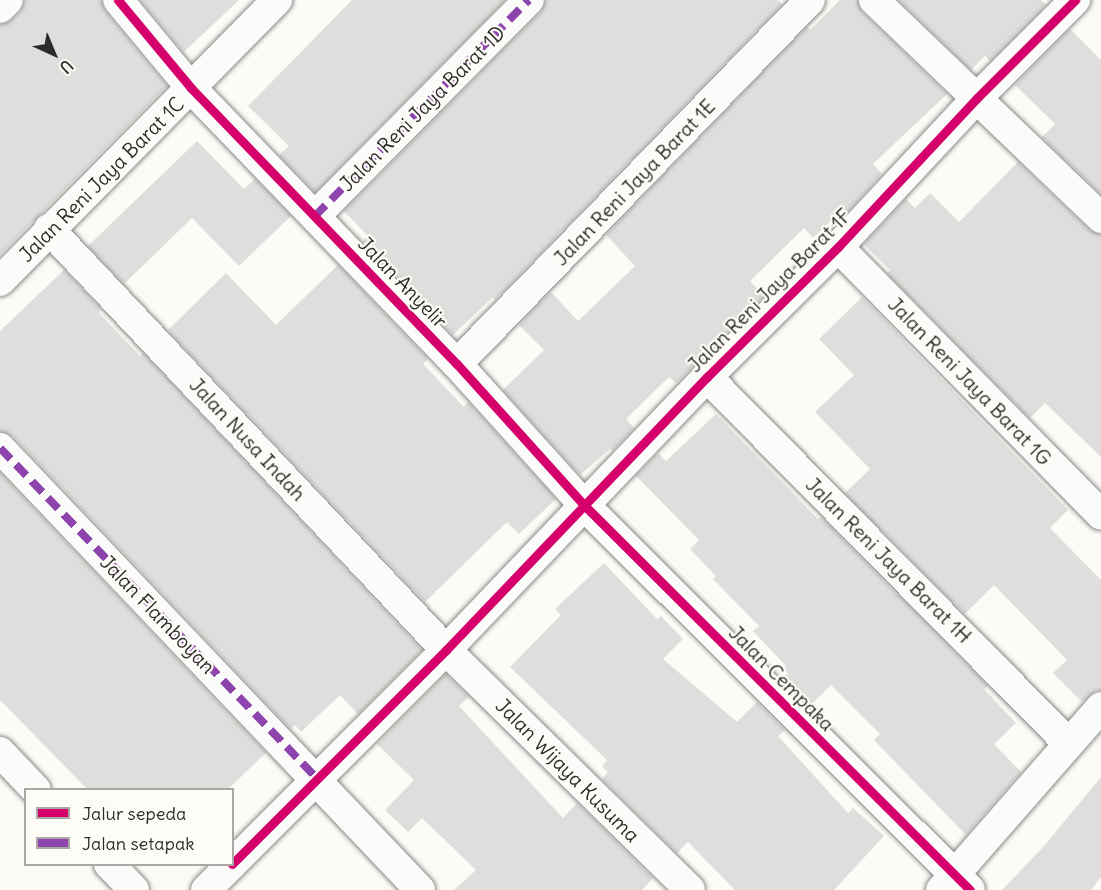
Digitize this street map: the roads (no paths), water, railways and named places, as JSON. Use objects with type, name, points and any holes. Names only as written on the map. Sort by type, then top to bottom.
[{"type":"street","points":[[0,8],[8,0]]},
{"type":"street","name":"Jalan Anyelir","points":[[118,0],[191,88],[457,364],[584,505]]},
{"type":"street","name":"Jalan Reni Jaya Barat 1C","points":[[0,281],[277,0]]},
{"type":"street","name":"Jalan Reni Jaya Barat 1D","points":[[315,216],[529,0]]},
{"type":"street","name":"Jalan Reni Jaya Barat 1E","points":[[457,364],[810,0]]},
{"type":"street","points":[[874,0],[1101,218]]},
{"type":"street","name":"Jalan Reni Jaya Barat 1F","points":[[234,862],[446,650],[707,377],[838,247],[977,98],[1075,0]]},
{"type":"street","name":"Jalan Nusa Indah","points":[[49,229],[446,650]]},
{"type":"street","name":"Jalan Reni Jaya Barat 1G","points":[[838,247],[1101,515]]},
{"type":"street","name":"Jalan Reni Jaya Barat 1H","points":[[707,377],[1070,744]]},
{"type":"street","name":"Jalan Flamboyan","points":[[0,448],[420,890]]},
{"type":"street","name":"Jalan Cempaka","points":[[584,505],[955,885]]},
{"type":"street","name":"Jalan Wijaya Kusuma","points":[[446,650],[690,890]]},
{"type":"street","points":[[955,885],[1101,707]]},
{"type":"street","points":[[0,752],[35,788]]},
{"type":"street","points":[[111,866],[134,890]]},
{"type":"street","name":"Jalan Reni Jaya Barat 1F","points":[[206,890],[230,866]]}]
